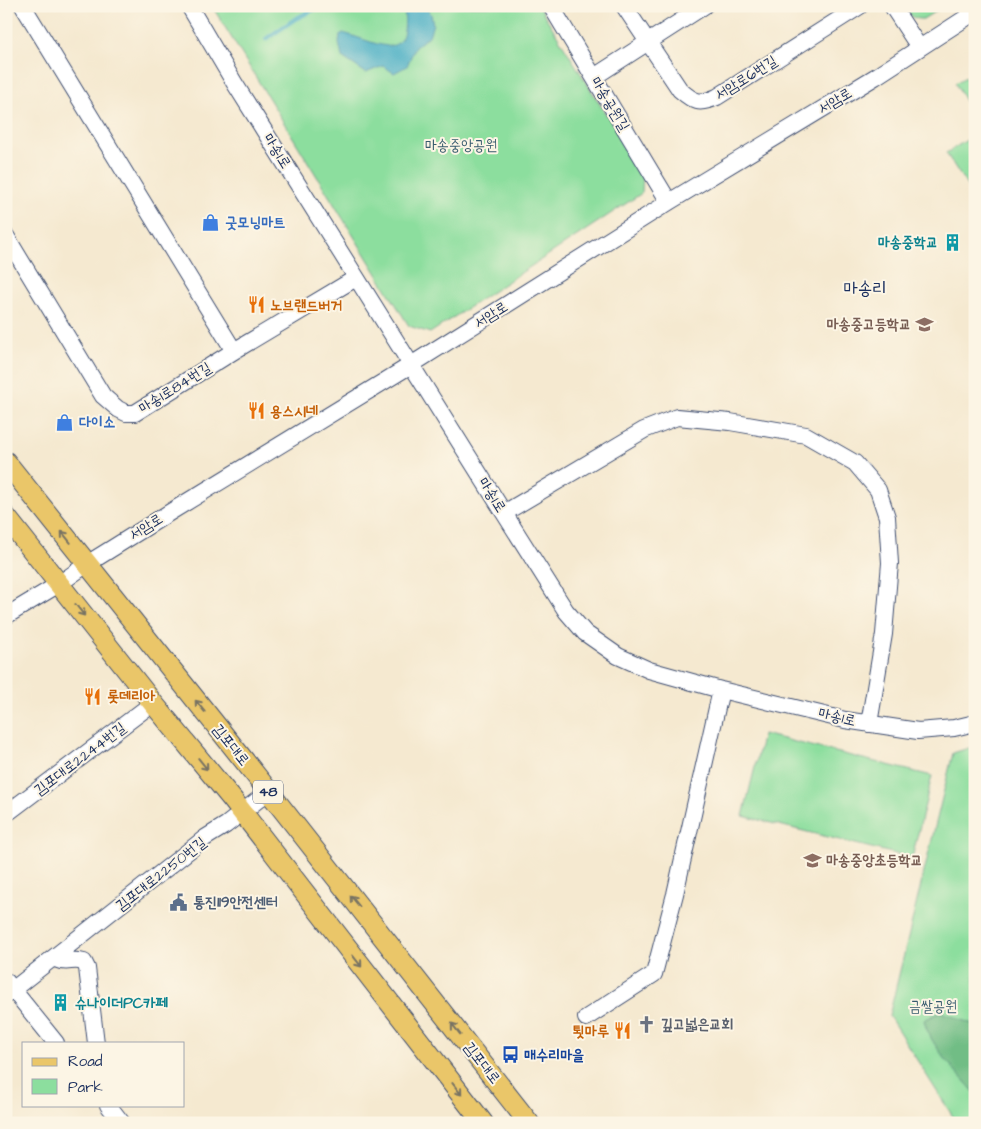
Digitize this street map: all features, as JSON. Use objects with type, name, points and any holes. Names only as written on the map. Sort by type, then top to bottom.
[{"type":"main road","name":"김포대로","points":[[6,462],[529,1123]]},
{"type":"main road","name":"48","points":[[6,517],[153,704],[243,812],[483,1123]]},
{"type":"street","points":[[23,6],[234,351]]},
{"type":"street","name":"마송1로","points":[[189,6],[356,278],[504,513],[566,610],[585,634],[618,656],[649,670],[721,690],[869,724],[918,731],[954,728],[975,723]]},
{"type":"street","name":"마송공원길","points":[[551,6],[669,202]]},
{"type":"street","name":"서암로6번길","points":[[624,6],[680,90],[692,100],[705,102],[718,98],[860,6]]},
{"type":"street","points":[[594,77],[704,6]]},
{"type":"street","points":[[892,6],[919,47]]},
{"type":"street","name":"서암로","points":[[6,616],[59,584],[87,564],[412,365],[669,202],[875,77],[975,12]]},
{"type":"street","name":"마송1로84번길","points":[[6,236],[103,396],[126,413],[135,413],[356,278]]},
{"type":"street","points":[[504,513],[644,430],[677,418],[730,422],[806,435],[855,463],[878,490],[886,517],[890,563],[884,634],[869,724]]},
{"type":"street","points":[[586,1018],[654,974],[675,894],[721,690]]},
{"type":"street","name":"김포대로2244번길","points":[[6,814],[153,704]]},
{"type":"street","name":"김포대로2250번길","points":[[55,1042],[9,989],[55,959],[205,838],[268,792]]},
{"type":"street","points":[[55,959],[64,963],[78,960],[84,962],[87,968],[96,1042]]},
{"type":"street","points":[[109,1106],[122,1123]]},
{"type":"green space","name":"마송중앙공원","points":[[212,6],[539,6],[643,174],[642,193],[430,333],[409,326]]},
{"type":"green space","points":[[903,6],[944,6],[923,19],[916,19]]},
{"type":"green space","points":[[975,72],[975,114],[973,115],[955,83]]},
{"type":"green space","points":[[975,135],[975,198],[946,153]]},
{"type":"green space","points":[[763,734],[932,776],[912,858],[743,816]]},
{"type":"green space","name":"금쌀공원","points":[[975,746],[975,1123],[957,1123],[889,1016],[953,753]]},
{"type":"green space","points":[[941,1012],[975,1025],[975,1093],[938,1049],[927,1029],[924,1020]]},
{"type":"water","points":[[404,6],[426,6],[431,14],[433,24],[429,36],[415,47],[407,66],[394,73],[383,66],[366,73],[342,57],[339,43],[340,35],[343,33],[380,45],[390,46],[397,44],[402,37],[405,25]]},
{"type":"waterway","points":[[266,39],[295,19],[321,6]]},
{"type":"place","name":"굿모닝마트","points":[[211,222]]},
{"type":"place","name":"마송중학교","points":[[952,242]]},
{"type":"place","name":"노브랜드버거","points":[[256,305]]},
{"type":"place","name":"마송중고등학교","points":[[925,324]]},
{"type":"place","name":"용스시네","points":[[256,411]]},
{"type":"place","name":"다이소","points":[[65,422]]},
{"type":"place","name":"롯데리아","points":[[93,696]]},
{"type":"place","name":"마송중앙초등학교","points":[[812,860]]},
{"type":"place","name":"통진119안전센터","points":[[179,902]]},
{"type":"place","name":"슈나이더PC카페","points":[[61,1003]]},
{"type":"place","name":"깊고넓은교회","points":[[647,1024]]},
{"type":"place","name":"툇마루","points":[[623,1031]]},
{"type":"place","name":"매수리마을","points":[[510,1055]]},
{"type":"district","name":"마송리","points":[[865,288]]}]
